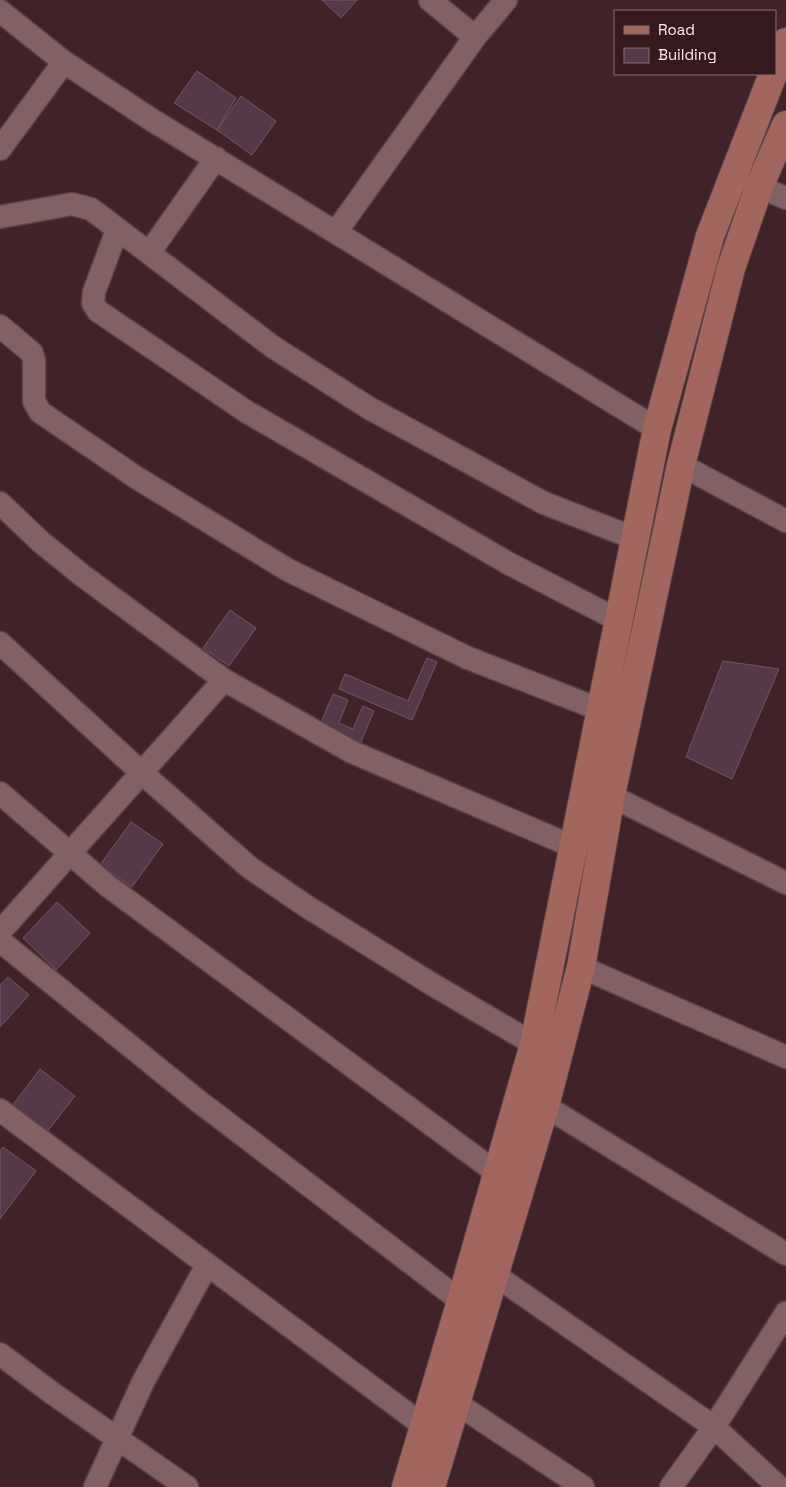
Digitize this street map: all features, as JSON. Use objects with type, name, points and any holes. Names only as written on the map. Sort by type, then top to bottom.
[{"type":"main road","points":[[776,67],[786,42]]},
{"type":"main road","points":[[406,1487],[461,1301],[509,1178],[545,1106],[581,967],[599,790],[601,710],[657,429],[710,236],[773,75]]},
{"type":"main road","points":[[431,1487],[494,1275],[509,1178],[574,846],[599,790],[731,268],[760,187],[786,125]]},
{"type":"street","points":[[430,0],[475,38]]},
{"type":"street","points":[[336,232],[475,38],[506,0]]},
{"type":"street","points":[[0,11],[64,62],[152,120],[657,429]]},
{"type":"street","points":[[0,149],[64,62]]},
{"type":"street","points":[[148,253],[216,158]]},
{"type":"street","points":[[760,187],[786,198]]},
{"type":"street","points":[[0,217],[72,204],[92,209],[117,230],[273,347],[369,408],[544,503],[634,538]]},
{"type":"street","points":[[117,230],[94,292],[93,302],[98,312],[247,412],[508,563],[618,620]]},
{"type":"street","points":[[0,326],[32,353],[34,360],[34,401],[40,412],[137,478],[288,570],[468,658],[601,710]]},
{"type":"street","points":[[681,465],[786,521]]},
{"type":"street","points":[[0,503],[41,542],[83,576],[224,680],[352,752],[574,846]]},
{"type":"street","points":[[0,643],[249,867],[306,906],[534,1044]]},
{"type":"street","points":[[0,932],[224,680]]},
{"type":"street","points":[[599,790],[786,883]]},
{"type":"street","points":[[0,792],[108,886],[509,1178]]},
{"type":"street","points":[[0,941],[197,1100],[461,1301]]},
{"type":"street","points":[[581,967],[786,1057]]},
{"type":"street","points":[[545,1106],[786,1254]]},
{"type":"street","points":[[0,1110],[424,1426]]},
{"type":"street","points":[[95,1487],[143,1382],[208,1265]]},
{"type":"street","points":[[494,1275],[714,1427],[779,1487]]},
{"type":"street","points":[[671,1487],[778,1342],[786,1313]]},
{"type":"street","points":[[0,1354],[187,1487]]},
{"type":"street","points":[[456,1403],[583,1487]]},
{"type":"building","points":[[322,0],[357,0],[341,18]]},
{"type":"building","points":[[197,71],[236,98],[217,130],[174,103]]},
{"type":"building","points":[[241,96],[276,121],[252,155],[217,130]]},
{"type":"building","points":[[230,610],[256,628],[229,666],[203,648]]},
{"type":"building","points":[[427,658],[437,662],[412,720],[339,689],[345,674],[408,701]]},
{"type":"building","points":[[723,661],[779,669],[732,779],[686,757]]},
{"type":"building","points":[[333,694],[348,700],[339,723],[353,729],[363,706],[374,711],[360,744],[319,727]]},
{"type":"building","points":[[131,822],[163,844],[132,887],[100,865]]},
{"type":"building","points":[[57,902],[90,933],[56,970],[23,938]]},
{"type":"building","points":[[8,977],[29,995],[0,1027],[0,985]]},
{"type":"building","points":[[40,1069],[75,1096],[47,1132],[12,1106]]},
{"type":"building","points":[[3,1147],[36,1171],[0,1219],[0,1151]]}]
